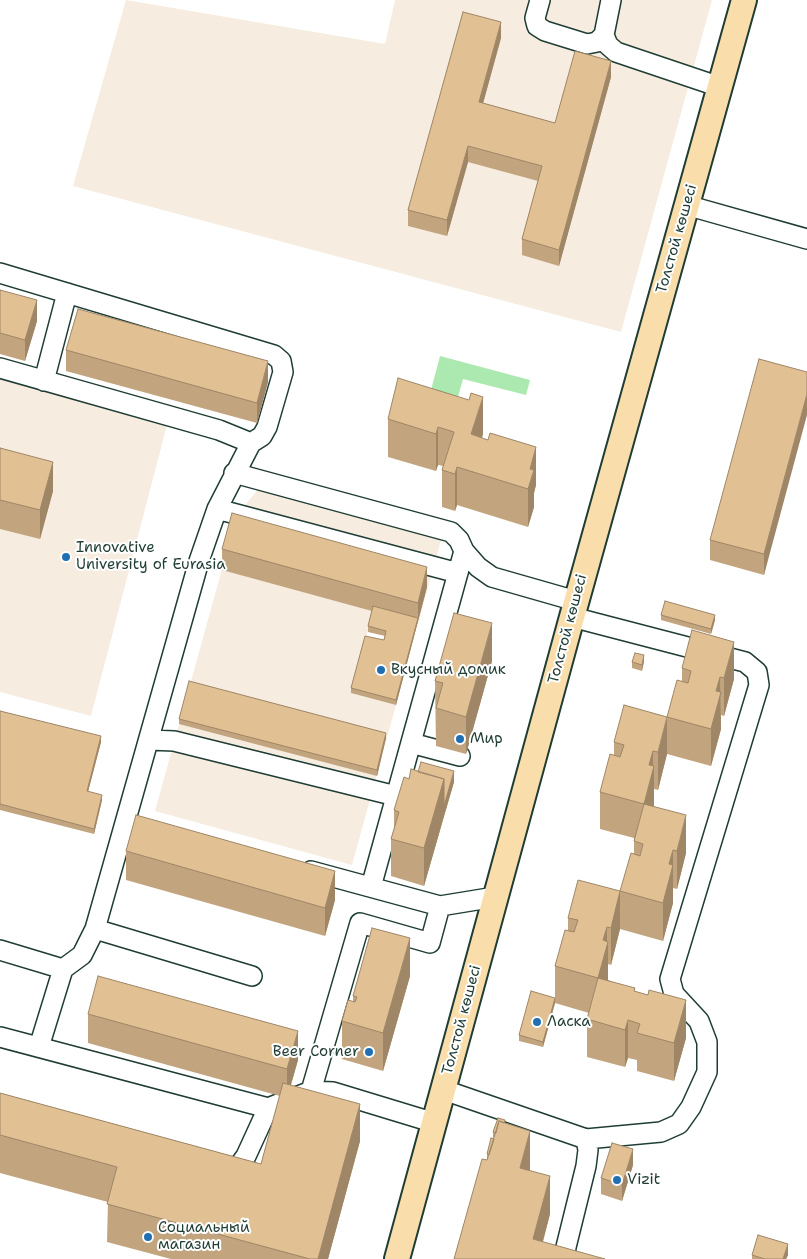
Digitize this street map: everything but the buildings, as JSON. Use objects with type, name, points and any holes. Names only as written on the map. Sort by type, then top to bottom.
[{"type":"main road","name":"Толстой көшесі","points":[[397,1259],[574,609],[744,0]]},
{"type":"street","points":[[540,0],[535,18],[537,26],[545,31],[587,44],[597,42],[604,35]]},
{"type":"street","points":[[611,0],[604,35],[608,45],[616,52],[720,86]]},
{"type":"street","points":[[686,206],[807,239]]},
{"type":"street","points":[[0,273],[274,355],[281,361],[283,372],[267,427],[262,436],[251,442],[234,472],[217,509],[199,561],[127,822],[95,929],[82,955],[63,969],[40,1047]]},
{"type":"street","points":[[44,381],[67,293]]},
{"type":"street","points":[[0,368],[219,430],[251,442]]},
{"type":"street","points":[[234,472],[451,532],[478,567],[492,577],[574,609],[745,662],[757,672],[759,685],[670,979],[674,994],[699,1021],[707,1042],[707,1072],[691,1108],[678,1124],[661,1132],[586,1139],[444,1090]]},
{"type":"street","points":[[217,509],[458,574]]},
{"type":"street","points":[[370,887],[464,550]]},
{"type":"street","points":[[150,740],[174,741],[396,796]]},
{"type":"street","points":[[411,743],[460,756]]},
{"type":"street","points":[[127,822],[146,827]]},
{"type":"street","points":[[296,867],[440,906],[495,897]]},
{"type":"street","points":[[311,1091],[360,923],[430,943],[440,906]]},
{"type":"street","points":[[95,929],[252,976]]},
{"type":"street","points":[[0,950],[63,969]]},
{"type":"street","points":[[0,1037],[268,1108],[311,1091],[333,1092],[435,1123]]},
{"type":"street","points":[[206,1166],[225,1171],[238,1167],[246,1156],[268,1108]]},
{"type":"street","points":[[568,1259],[566,1247],[586,1166],[588,1150],[586,1139]]},
{"type":"shaded area","points":[[126,0],[385,44],[395,0],[712,0],[621,332],[73,186]]},
{"type":"shaded area","name":"Innovative University of Eurasia","points":[[0,378],[168,421],[91,716],[0,692]]},
{"type":"shaded area","points":[[259,488],[441,540],[418,624],[373,612],[365,641],[351,693],[396,705],[352,865],[155,811],[237,515]]},
{"type":"green space","points":[[440,356],[530,380],[526,395],[463,379],[458,397],[431,390]]},
{"type":"place","name":"Innovative University of Eurasia","points":[[66,557]]},
{"type":"place","name":"Вкусный домик","points":[[381,670]]},
{"type":"place","name":"Мир","points":[[460,739]]},
{"type":"place","name":"Ласка","points":[[537,1022]]},
{"type":"place","name":"Beer Corner","points":[[369,1052]]},
{"type":"place","name":"Vizit","points":[[617,1180]]},
{"type":"place","name":"Социальный магазин","points":[[148,1237]]}]
